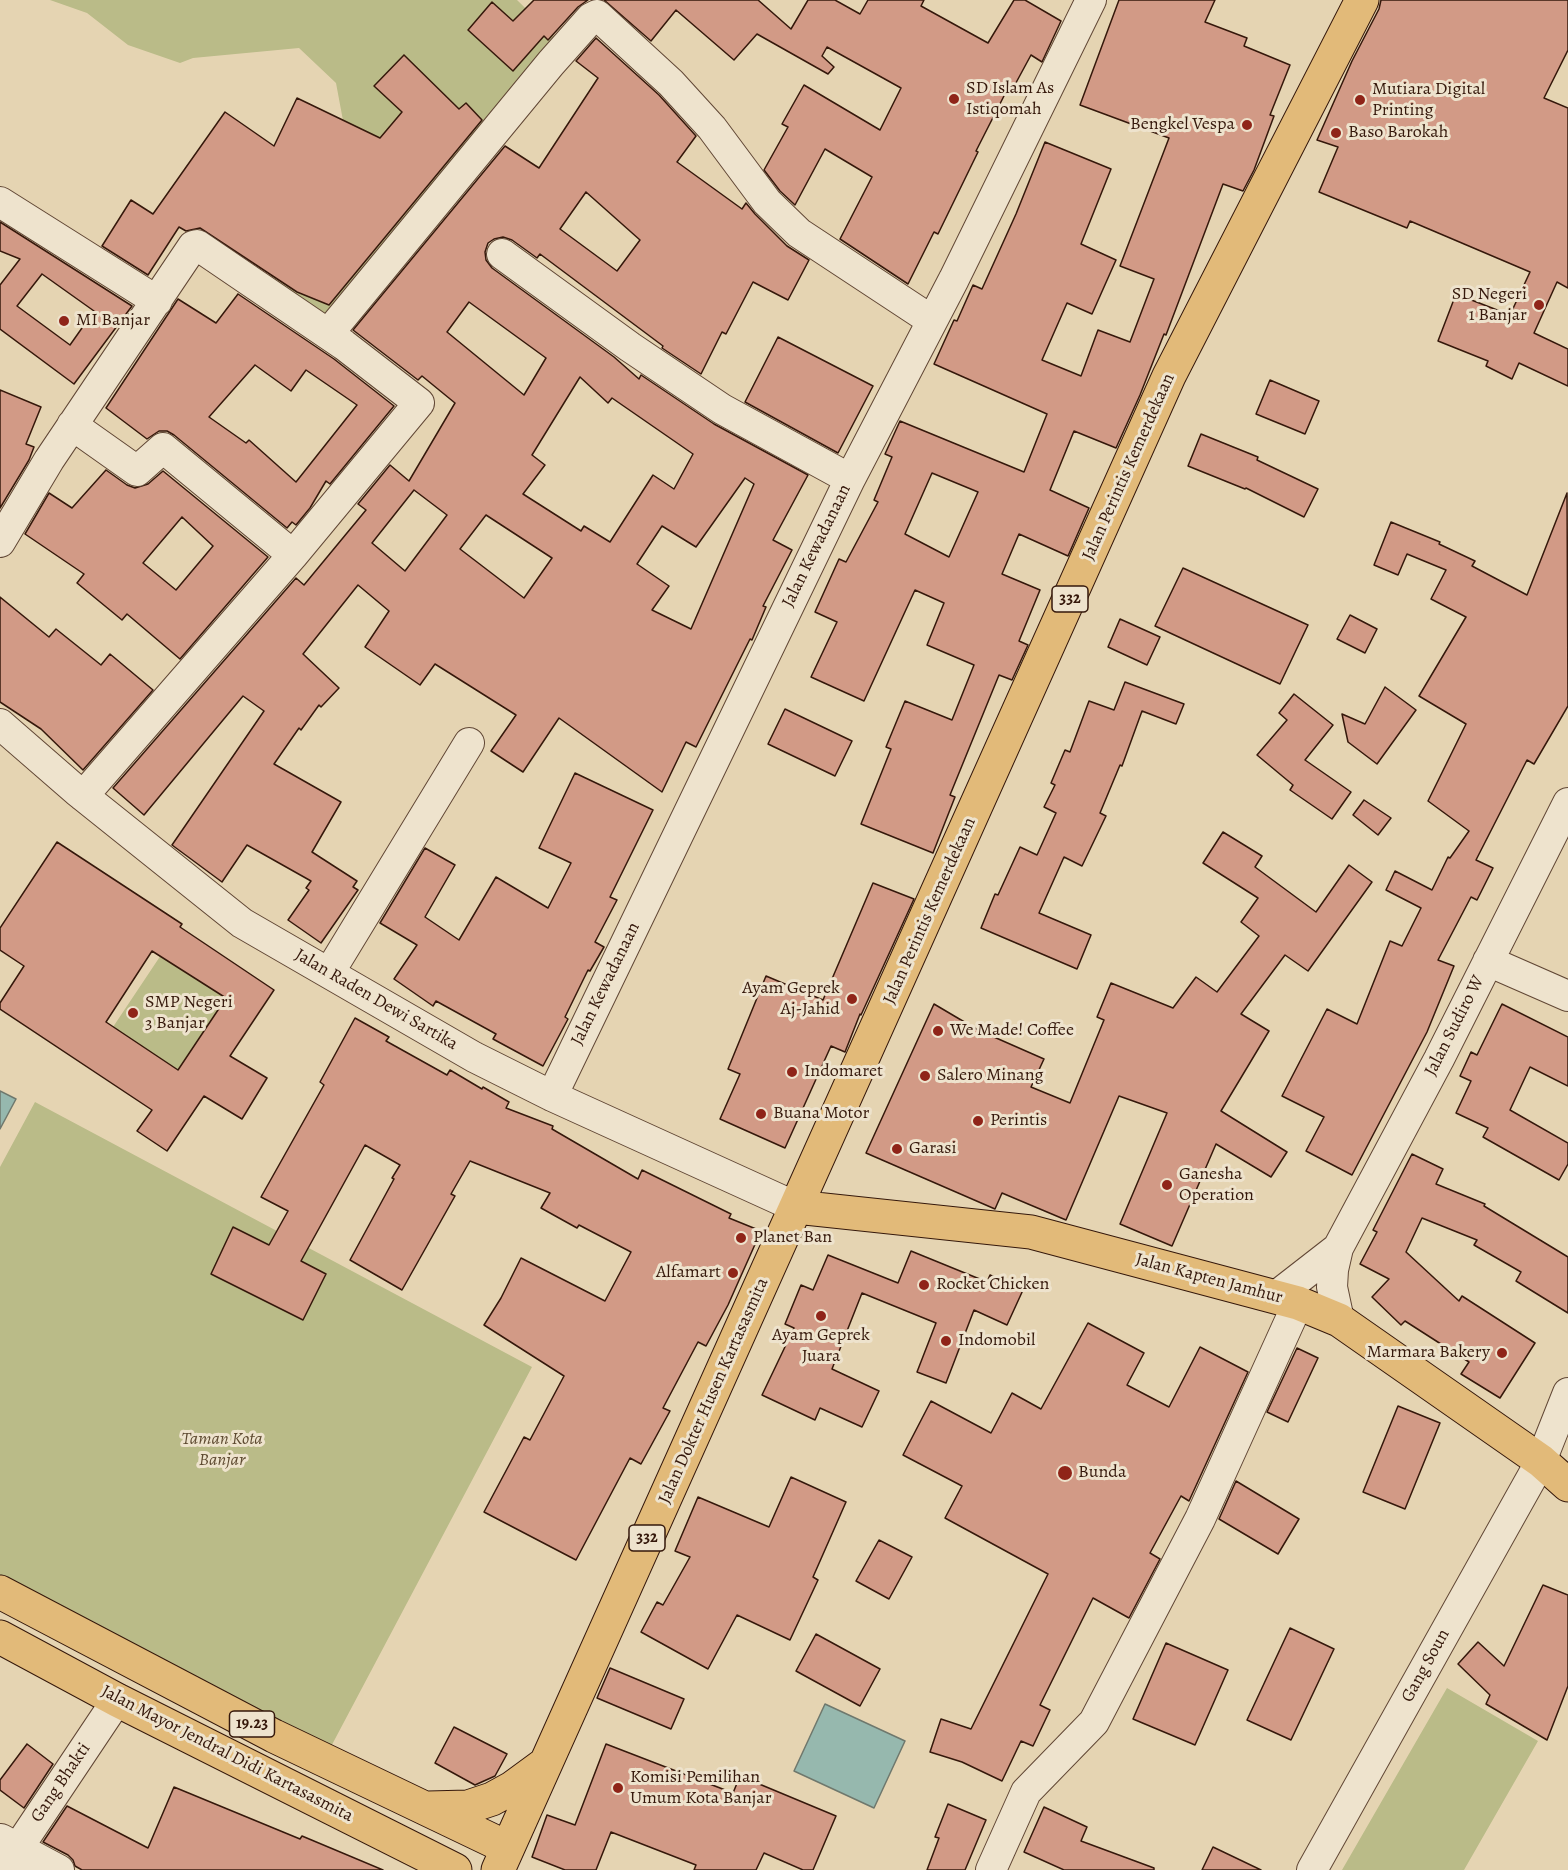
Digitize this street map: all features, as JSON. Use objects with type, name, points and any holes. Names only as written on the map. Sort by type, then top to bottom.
[{"type":"main road","name":"Jalan Perintis Kemerdekaan","points":[[796,1207],[1169,376],[1362,0]]},
{"type":"main road","name":"Jalan Kapten Jamhur","points":[[796,1207],[1031,1232],[1287,1300],[1339,1320],[1541,1461],[1568,1485]]},
{"type":"main road","name":"Jalan Dokter Husen Kartasasmita","points":[[503,1859],[796,1207]]},
{"type":"main road","name":"19.23","points":[[0,1592],[274,1736],[426,1808],[503,1859]]},
{"type":"main road","name":"Jalan Mayor Jendral Didi Kartasasmita","points":[[0,1637],[117,1700],[455,1870]]},
{"type":"main road","points":[[426,1808],[468,1807],[492,1799],[512,1788],[546,1763]]},
{"type":"main road","points":[[406,1845],[427,1870]]},
{"type":"street","name":"Jalan Kewadanaan","points":[[552,1096],[850,479],[954,279],[1091,0]]},
{"type":"street","points":[[328,334],[552,63],[591,18],[597,15],[670,83],[712,128],[766,202],[799,233],[931,320]]},
{"type":"street","points":[[0,202],[157,301]]},
{"type":"street","points":[[0,542],[49,460],[193,246],[197,245],[328,334],[419,403],[293,555],[83,796]]},
{"type":"street","points":[[502,254],[630,347],[722,409],[850,479]]},
{"type":"street","points":[[72,425],[137,471],[163,448],[293,555]]},
{"type":"street","name":"Jalan Raden Dewi Sartika","points":[[0,724],[83,796],[242,923],[474,1057],[552,1096],[796,1207]]},
{"type":"street","points":[[328,973],[469,743]]},
{"type":"street","name":"Jalan Sudiro W","points":[[1338,1248],[1564,820]]},
{"type":"street","points":[[1488,961],[1568,996]]},
{"type":"street","points":[[991,1870],[1026,1792],[1094,1722],[1200,1518],[1287,1300],[1338,1248]]},
{"type":"street","points":[[1338,1248],[1332,1287],[1339,1320]]},
{"type":"street","name":"Gang Soun","points":[[1312,1870],[1541,1461],[1568,1393]]},
{"type":"street","name":"Gang Bhakti","points":[[10,1852],[117,1700]]},
{"type":"street","points":[[10,1852],[59,1870]]},
{"type":"green space","points":[[50,0],[517,0],[557,39],[325,323],[266,279],[350,158],[336,83],[299,48],[193,58],[180,63],[128,45],[87,13]]},
{"type":"green space","points":[[161,955],[226,998],[178,1070],[113,1027]]},
{"type":"green space","name":"Taman Kota Banjar","points":[[35,1102],[532,1367],[326,1756],[0,1582],[0,1167]]},
{"type":"green space","points":[[1447,1688],[1538,1741],[1464,1870],[1342,1870]]},
{"type":"water","points":[[0,1091],[16,1099],[0,1129]]},
{"type":"water","points":[[825,1704],[905,1741],[874,1808],[794,1771]]},
{"type":"building","points":[[534,0],[588,0],[578,7],[548,40],[544,36],[513,71],[468,30],[492,2],[513,21]]},
{"type":"building","points":[[604,0],[758,0],[791,29],[808,0],[835,0],[860,14],[868,0],[924,0],[921,6],[988,43],[1014,0],[1025,0],[1061,21],[1042,62],[1031,55],[1011,92],[1007,90],[938,234],[934,232],[908,284],[840,239],[872,177],[825,149],[795,205],[780,191],[764,170],[788,127],[782,124],[804,85],[880,130],[901,88],[827,47],[822,56],[834,67],[828,74],[757,34],[734,60],[676,10],[651,41]]},
{"type":"building","points":[[1119,0],[1215,0],[1205,22],[1247,38],[1244,46],[1290,65],[1270,115],[1274,116],[1254,170],[1243,191],[1223,184],[1166,335],[1164,334],[1116,448],[1074,431],[1050,490],[1089,508],[1068,556],[1019,534],[1002,574],[1040,590],[1019,641],[1028,645],[1012,680],[999,675],[950,795],[955,797],[933,853],[861,824],[891,749],[886,747],[905,701],[952,720],[974,665],[927,645],[944,603],[915,590],[864,701],[811,677],[837,622],[815,612],[839,559],[846,562],[878,502],[874,500],[892,457],[885,454],[900,421],[1024,472],[1047,414],[934,364],[973,285],[982,289],[1045,142],[1111,169],[1081,244],[1116,260],[1092,314],[1067,303],[1042,360],[1081,376],[1098,330],[1130,342],[1154,279],[1120,266],[1169,138],[1080,105]],"holes":[[[932,473],[978,492],[949,557],[905,534]]]},
{"type":"building","points":[[1381,0],[1568,0],[1568,50],[1544,98],[1568,108],[1568,288],[1557,282],[1534,333],[1568,349],[1568,386],[1519,363],[1512,379],[1486,366],[1488,361],[1438,341],[1456,294],[1510,315],[1530,272],[1410,221],[1407,228],[1319,192],[1338,147],[1317,140],[1352,61],[1379,9]]},
{"type":"building","points":[[596,38],[659,95],[696,136],[677,162],[742,209],[746,203],[787,246],[809,260],[788,300],[753,282],[726,334],[722,332],[701,374],[662,348],[663,346],[540,254],[537,258],[512,240],[503,237],[488,243],[485,252],[486,260],[492,268],[614,357],[639,379],[641,375],[714,424],[808,475],[773,540],[792,550],[763,606],[766,607],[752,640],[750,639],[696,747],[686,742],[662,792],[559,718],[523,772],[491,751],[516,715],[435,664],[420,685],[365,647],[389,611],[358,585],[303,654],[339,688],[321,707],[319,705],[301,730],[299,728],[274,764],[341,802],[312,852],[357,881],[353,887],[358,890],[321,943],[288,920],[309,890],[306,888],[311,881],[247,845],[222,882],[172,845],[264,711],[243,696],[144,815],[113,788],[296,578],[304,585],[366,510],[358,504],[390,465],[409,481],[455,403],[422,376],[418,380],[353,330],[505,146],[539,168],[598,78],[576,61]],"holes":[[[586,192],[640,240],[617,271],[560,229]],[[469,302],[546,358],[524,395],[447,332]],[[580,377],[608,403],[612,398],[693,454],[674,489],[653,475],[610,542],[584,526],[581,531],[523,494],[545,465],[532,455]],[[745,478],[754,484],[691,629],[652,610],[669,586],[637,564],[662,526],[696,547]],[[414,490],[447,515],[405,571],[372,543]],[[486,515],[552,558],[524,598],[460,549]]]},
{"type":"building","points":[[404,55],[459,109],[466,103],[482,120],[329,305],[297,292],[200,228],[186,231],[179,227],[148,275],[102,246],[131,200],[153,214],[225,112],[274,146],[297,98],[380,138],[402,112],[374,86]]},
{"type":"building","points":[[0,222],[132,306],[74,384],[0,329],[0,285],[20,259],[0,251]],"holes":[[[42,274],[94,311],[70,345],[17,306]]]},
{"type":"building","points":[[238,294],[334,359],[394,406],[330,484],[326,481],[310,508],[296,525],[292,522],[287,528],[174,435],[167,431],[159,431],[147,439],[106,408],[178,299],[216,323]],"holes":[[[255,365],[291,391],[306,370],[357,405],[296,482],[249,440],[246,443],[209,417]]]},
{"type":"building","points":[[778,337],[873,386],[838,453],[745,402]]},
{"type":"building","points":[[1270,380],[1319,401],[1305,434],[1256,414]]},
{"type":"building","points":[[0,390],[41,407],[26,444],[34,447],[29,460],[0,508]]},
{"type":"building","points":[[1201,434],[1258,457],[1257,460],[1318,489],[1304,517],[1246,488],[1188,466]]},
{"type":"building","points":[[106,470],[135,488],[148,484],[163,471],[268,557],[180,659],[127,614],[122,620],[77,583],[84,574],[25,534],[49,493],[72,508]],"holes":[[[182,517],[213,546],[176,590],[143,563]]]},
{"type":"building","points":[[1567,493],[1568,706],[1534,764],[1527,760],[1476,860],[1493,868],[1477,900],[1471,897],[1438,960],[1454,966],[1427,1032],[1352,1175],[1306,1151],[1324,1117],[1282,1096],[1327,1009],[1357,1024],[1390,941],[1402,946],[1421,908],[1386,890],[1395,871],[1432,890],[1448,857],[1450,858],[1469,831],[1428,801],[1466,724],[1419,696],[1466,617],[1431,599],[1446,570],[1407,554],[1398,575],[1374,565],[1391,522],[1440,542],[1439,544],[1475,561],[1472,566],[1527,595]]},
{"type":"building","points":[[1183,568],[1308,625],[1280,684],[1155,626]]},
{"type":"building","points":[[0,597],[49,637],[56,629],[101,665],[110,654],[153,690],[83,770],[41,729],[0,702]]},
{"type":"building","points":[[1350,615],[1377,629],[1365,653],[1337,639]]},
{"type":"building","points":[[1120,619],[1160,637],[1147,665],[1108,647]]},
{"type":"building","points":[[1125,682],[1184,704],[1176,724],[1142,711],[1122,766],[1120,765],[1100,813],[1106,816],[1082,866],[1064,857],[1039,913],[1091,935],[1077,969],[981,928],[995,894],[998,895],[1020,847],[1037,855],[1056,813],[1044,807],[1055,785],[1051,783],[1065,750],[1070,752],[1089,701],[1114,710]]},
{"type":"building","points":[[1385,687],[1416,710],[1377,764],[1348,742],[1342,714],[1365,724]]},
{"type":"building","points":[[1294,694],[1333,725],[1305,760],[1351,792],[1332,819],[1290,790],[1293,785],[1257,755],[1287,720],[1279,713]]},
{"type":"building","points":[[785,709],[852,741],[835,776],[768,744]]},
{"type":"building","points":[[575,773],[653,810],[610,897],[617,900],[595,942],[604,947],[590,971],[588,970],[565,1017],[568,1019],[543,1066],[493,1039],[496,1034],[436,1001],[433,1006],[394,979],[417,945],[380,923],[425,848],[455,865],[425,917],[459,940],[496,877],[548,908],[571,863],[539,848]]},
{"type":"building","points":[[1364,800],[1391,818],[1378,835],[1353,815]]},
{"type":"building","points":[[1223,832],[1262,856],[1255,867],[1316,912],[1349,865],[1372,882],[1308,971],[1285,955],[1241,1014],[1269,1031],[1221,1111],[1287,1152],[1271,1177],[1216,1144],[1172,1246],[1120,1224],[1167,1113],[1119,1096],[1066,1220],[1002,1193],[995,1209],[866,1153],[934,1004],[978,1030],[1044,1059],[1031,1087],[1070,1103],[1104,1020],[1097,1017],[1111,983],[1173,1008],[1196,977],[1217,992],[1259,936],[1241,922],[1258,898],[1203,863]]},
{"type":"building","name":"SMP Negeri 3 Banjar","points":[[57,842],[182,924],[180,927],[274,990],[230,1056],[267,1078],[242,1119],[204,1096],[167,1151],[137,1131],[152,1110],[0,1009],[0,1003],[24,966],[0,950],[0,928]],"holes":[[[152,951],[226,998],[178,1070],[106,1022]]]},
{"type":"building","points":[[873,883],[914,899],[860,1014],[845,1052],[831,1046],[785,1148],[720,1119],[740,1074],[728,1069],[766,976],[823,1000]]},
{"type":"building","points":[[1502,1004],[1568,1037],[1568,1086],[1530,1067],[1510,1110],[1568,1143],[1568,1164],[1559,1180],[1483,1137],[1488,1128],[1456,1113],[1471,1081],[1460,1076],[1471,1052],[1477,1055]]},
{"type":"building","points":[[355,1018],[389,1037],[386,1041],[447,1075],[450,1070],[482,1089],[483,1087],[509,1102],[506,1108],[553,1126],[552,1129],[638,1179],[642,1170],[731,1214],[729,1218],[761,1231],[728,1305],[706,1346],[698,1342],[663,1408],[670,1411],[641,1464],[630,1458],[576,1560],[484,1512],[524,1437],[530,1440],[564,1376],[484,1325],[501,1298],[521,1258],[605,1301],[631,1252],[579,1225],[577,1228],[541,1208],[550,1193],[470,1161],[451,1194],[455,1196],[402,1290],[350,1260],[400,1165],[365,1145],[301,1261],[326,1274],[303,1320],[211,1274],[233,1227],[269,1245],[288,1211],[261,1197],[324,1085],[320,1082]]},
{"type":"building","points":[[1412,1154],[1443,1169],[1436,1184],[1485,1204],[1484,1206],[1568,1257],[1568,1313],[1516,1281],[1521,1272],[1474,1245],[1477,1240],[1422,1218],[1406,1252],[1459,1301],[1462,1296],[1535,1343],[1500,1398],[1461,1374],[1469,1362],[1405,1321],[1401,1325],[1372,1297],[1389,1279],[1360,1264],[1377,1232],[1373,1230]]},
{"type":"building","points":[[911,1251],[987,1282],[990,1275],[1023,1290],[1007,1325],[974,1310],[946,1383],[917,1372],[936,1323],[862,1293],[832,1369],[879,1391],[862,1427],[820,1408],[815,1420],[762,1395],[794,1328],[785,1324],[801,1285],[813,1290],[828,1255],[898,1283]]},
{"type":"building","name":"Bunda","points":[[1088,1323],[1144,1353],[1127,1385],[1169,1407],[1200,1347],[1248,1372],[1189,1501],[1181,1496],[1150,1553],[1160,1559],[1129,1618],[1093,1598],[1040,1705],[1050,1710],[1033,1746],[1021,1741],[1002,1781],[962,1762],[930,1752],[941,1719],[971,1729],[1048,1574],[945,1518],[962,1486],[903,1455],[931,1401],[991,1433],[1012,1393],[1041,1409]]},
{"type":"building","points":[[1297,1348],[1318,1358],[1288,1422],[1267,1412]]},
{"type":"building","points":[[1398,1406],[1440,1423],[1405,1509],[1363,1492]]},
{"type":"building","points":[[791,1477],[846,1502],[813,1577],[818,1580],[790,1640],[737,1615],[708,1669],[641,1632],[657,1602],[663,1605],[690,1557],[675,1551],[698,1497],[769,1527]]},
{"type":"building","points":[[1236,1481],[1299,1519],[1278,1554],[1219,1519]]},
{"type":"building","points":[[879,1540],[912,1557],[889,1599],[856,1581]]},
{"type":"building","points":[[1543,1585],[1568,1595],[1568,1686],[1547,1740],[1486,1704],[1490,1695],[1458,1664],[1478,1642],[1504,1666]]},
{"type":"building","points":[[1290,1628],[1334,1649],[1291,1740],[1247,1720]]},
{"type":"building","points":[[816,1634],[880,1669],[860,1706],[796,1671]]},
{"type":"building","points":[[1166,1643],[1228,1670],[1195,1745],[1133,1719]]},
{"type":"building","points":[[610,1668],[684,1699],[671,1729],[597,1698]]},
{"type":"building","points":[[454,1727],[507,1754],[495,1776],[475,1785],[435,1763]]},
{"type":"building","points":[[27,1744],[53,1764],[24,1808],[0,1790],[0,1780]]},
{"type":"building","points":[[606,1744],[733,1793],[740,1776],[836,1816],[813,1870],[803,1870],[764,1853],[756,1870],[694,1870],[696,1865],[611,1832],[596,1870],[565,1870],[532,1857],[547,1815],[575,1825]]},
{"type":"building","points":[[174,1787],[300,1839],[302,1836],[383,1870],[82,1870],[75,1866],[68,1855],[43,1842],[67,1806],[148,1848]]},
{"type":"building","points":[[948,1804],[986,1820],[965,1870],[927,1870],[939,1838],[935,1837]]},
{"type":"building","points":[[1044,1807],[1087,1827],[1081,1841],[1154,1868],[1154,1870],[1064,1870],[1024,1852]]},
{"type":"building","points":[[1213,1847],[1261,1870],[1202,1870]]},
{"type":"place","name":"SD Islam As Istiqomah","points":[[954,99]]},
{"type":"place","name":"Mutiara Digital Printing","points":[[1360,100]]},
{"type":"place","name":"Bengkel Vespa","points":[[1247,125]]},
{"type":"place","name":"Baso Barokah","points":[[1336,133]]},
{"type":"place","name":"SD Negeri 1 Banjar","points":[[1539,305]]},
{"type":"place","name":"MI Banjar","points":[[64,321]]},
{"type":"place","name":"Ayam Geprek Aj-Jahid","points":[[852,999]]},
{"type":"place","name":"SMP Negeri 3 Banjar","points":[[133,1013]]},
{"type":"place","name":"We Made! Coffee","points":[[938,1031]]},
{"type":"place","name":"Indomaret","points":[[792,1072]]},
{"type":"place","name":"Salero Minang","points":[[925,1076]]},
{"type":"place","name":"Buana Motor","points":[[761,1114]]},
{"type":"place","name":"Perintis","points":[[978,1121]]},
{"type":"place","name":"Garasi","points":[[897,1149]]},
{"type":"place","name":"Ganesha Operation","points":[[1167,1185]]},
{"type":"place","name":"Planet Ban","points":[[741,1238]]},
{"type":"place","name":"Alfamart","points":[[733,1273]]},
{"type":"place","name":"Rocket Chicken","points":[[924,1285]]},
{"type":"place","name":"Ayam Geprek Juara","points":[[821,1316]]},
{"type":"place","name":"Indomobil","points":[[946,1341]]},
{"type":"place","name":"Marmara Bakery","points":[[1502,1353]]},
{"type":"place","name":"Bunda","points":[[1065,1473]]},
{"type":"place","name":"Komisi Pemilihan Umum Kota Banjar","points":[[618,1788]]}]
